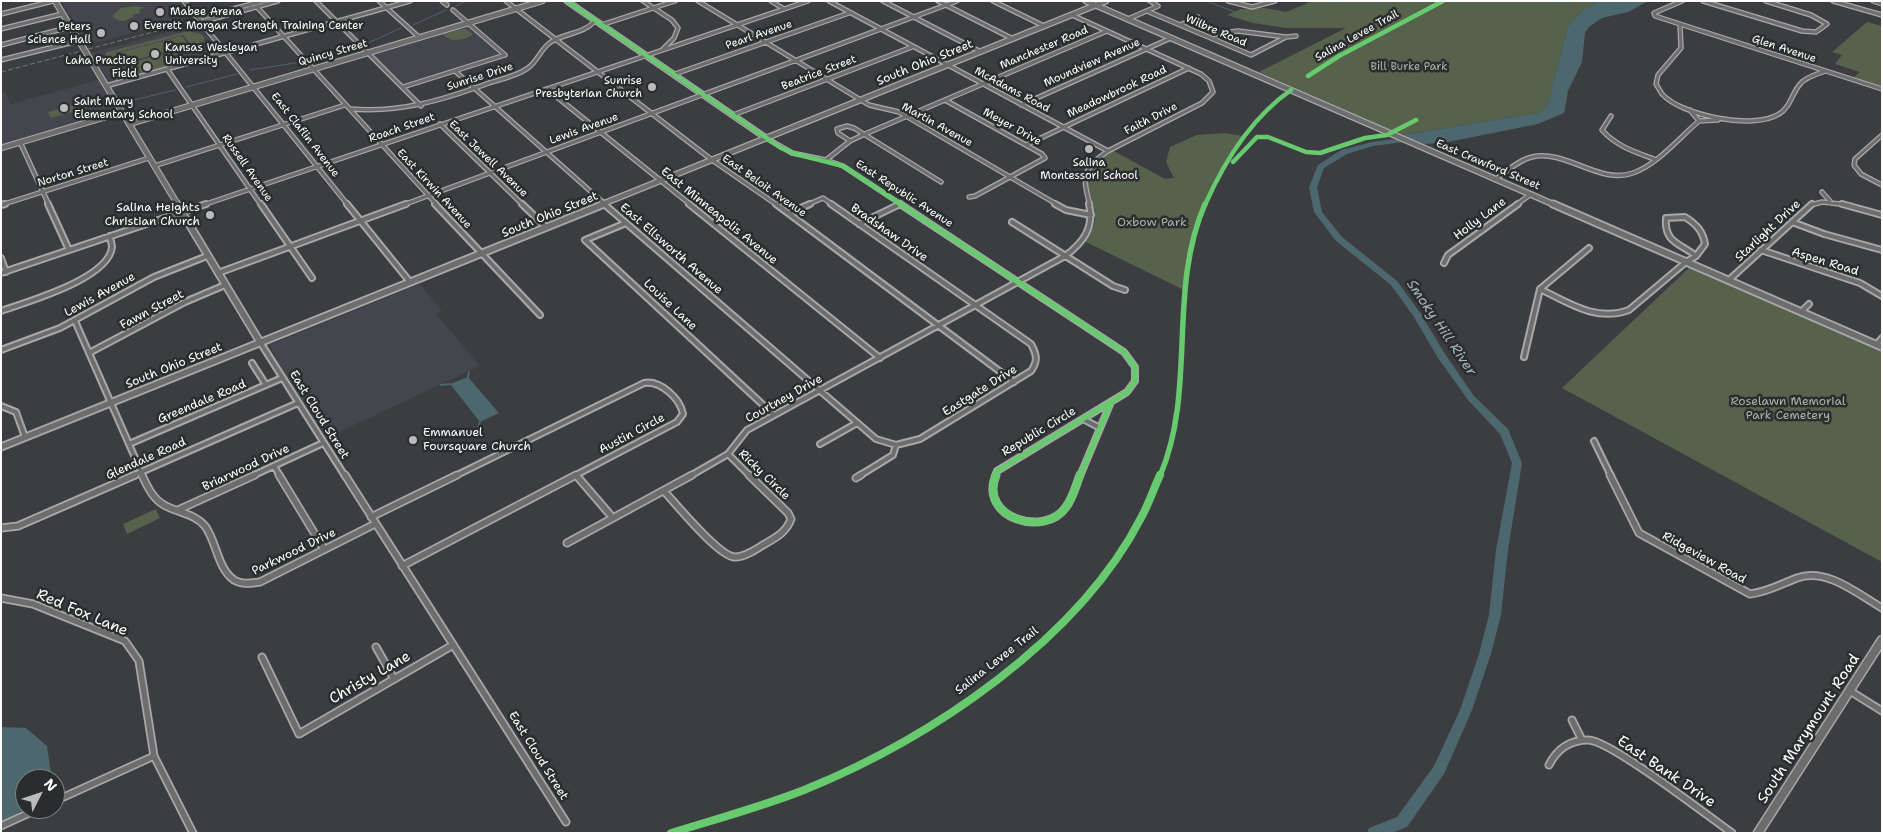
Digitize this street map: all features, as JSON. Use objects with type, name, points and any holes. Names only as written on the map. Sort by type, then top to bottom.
[{"type":"street","points":[[1,14],[54,1]]},
{"type":"street","name":"East Cloud Street","points":[[54,1],[282,378],[566,822]]},
{"type":"street","name":"East Claflin Avenue","points":[[184,1],[410,282]]},
{"type":"street","points":[[199,20],[263,1]]},
{"type":"street","points":[[254,4],[278,1]]},
{"type":"street","points":[[316,1],[421,106]]},
{"type":"street","points":[[379,1],[420,38]]},
{"type":"street","points":[[106,86],[410,1]]},
{"type":"street","points":[[442,1],[447,5]]},
{"type":"street","name":"East Beloit Avenue","points":[[506,1],[712,160],[789,214],[1014,382]]},
{"type":"street","name":"Quincy Street","points":[[129,124],[542,1]]},
{"type":"street","name":"East Republic Avenue","points":[[567,1],[766,138],[792,153],[844,166],[1124,352]]},
{"type":"street","points":[[643,1],[672,20],[678,28],[674,38],[662,50]]},
{"type":"street","points":[[600,25],[674,1]]},
{"type":"street","name":"Martin Avenue","points":[[698,1],[861,100],[876,107],[899,112],[1066,210],[1091,215]]},
{"type":"street","points":[[770,1],[784,9]]},
{"type":"street","name":"Roach Street","points":[[4,272],[808,1]]},
{"type":"street","name":"McAdams Road","points":[[829,1],[1108,151]]},
{"type":"street","points":[[884,1],[981,52]]},
{"type":"street","points":[[938,1],[1013,39]]},
{"type":"street","name":"Lewis Avenue","points":[[218,273],[957,1]]},
{"type":"street","points":[[993,1],[1044,26]]},
{"type":"street","name":"East Crawford Street","points":[[1086,1],[1879,346]]},
{"type":"street","name":"South Ohio Street","points":[[1,447],[1106,1]]},
{"type":"street","points":[[1128,19],[1157,7],[1158,5],[1150,1]]},
{"type":"street","points":[[1228,1],[1249,8],[1263,7],[1275,1]]},
{"type":"street","name":"Glen Avenue","points":[[1682,1],[1654,13],[1655,16],[1882,89]]},
{"type":"street","points":[[1703,1],[1802,31],[1816,32],[1827,24],[1811,15],[1766,1]]},
{"type":"street","points":[[1833,1],[1882,15]]},
{"type":"street","points":[[1873,1],[1882,4]]},
{"type":"street","name":"East Kirwin Avenue","points":[[254,4],[480,253],[540,315]]},
{"type":"street","points":[[403,87],[505,55],[453,10]]},
{"type":"street","name":"Wilbre Road","points":[[1147,11],[1251,55],[1286,37]]},
{"type":"street","name":"Pearl Avenue","points":[[675,74],[849,13]]},
{"type":"street","points":[[1,29],[62,14]]},
{"type":"street","name":"Faith Drive","points":[[1018,282],[1065,256],[1080,245],[1089,231],[1091,215],[1084,180],[1087,166],[1108,151],[1208,99],[1212,92],[1209,81],[1201,74],[1072,15]]},
{"type":"street","points":[[1180,25],[1198,17]]},
{"type":"street","points":[[556,39],[584,30],[595,21]]},
{"type":"street","points":[[1680,25],[1682,46],[1678,55],[1655,77],[1657,88],[1664,95],[1690,110],[1721,119]]},
{"type":"street","points":[[1,44],[70,27]]},
{"type":"street","points":[[1214,39],[1238,30],[1286,37],[1296,36]]},
{"type":"street","name":"Manchester Road","points":[[826,160],[850,141],[865,134],[1107,31]]},
{"type":"street","name":"Moundview Avenue","points":[[1021,105],[1171,38]]},
{"type":"street","name":"Sunrise Drive","points":[[351,109],[388,112],[421,106],[475,88],[530,68],[538,61],[544,48],[556,39]]},
{"type":"street","points":[[1,60],[78,41]]},
{"type":"street","points":[[671,41],[680,44]]},
{"type":"street","name":"Beatrice Street","points":[[733,115],[912,47]]},
{"type":"street","name":"Meadowbrook Road","points":[[1026,145],[1189,68]]},
{"type":"street","name":"Russell Avenue","points":[[167,69],[312,278]]},
{"type":"street","name":"East Ellsworth Avenue","points":[[456,71],[604,204],[876,439]]},
{"type":"street","points":[[1496,179],[1524,160],[1534,156],[1554,157],[1596,170],[1624,175],[1632,173],[1654,159],[1699,121],[1721,119],[1754,121],[1770,118],[1791,105],[1802,81],[1826,71]]},
{"type":"street","name":"East Minneapolis Avenue","points":[[547,89],[880,358]]},
{"type":"street","name":"Meyer Drive","points":[[945,100],[1044,156],[1044,160],[975,196],[969,197]]},
{"type":"street","points":[[154,166],[345,105]]},
{"type":"street","points":[[1690,110],[1699,121]]},
{"type":"street","points":[[1,148],[122,112]]},
{"type":"street","points":[[1611,116],[1602,130],[1606,136],[1614,142],[1654,159]]},
{"type":"street","name":"East Jewell Avenue","points":[[440,124],[546,227]]},
{"type":"street","points":[[850,141],[837,132],[840,127],[851,126],[941,182]]},
{"type":"street","points":[[1882,136],[1855,159],[1854,165],[1860,174],[1882,185]]},
{"type":"street","points":[[20,142],[69,250]]},
{"type":"street","name":"Norton Street","points":[[1,205],[149,158]]},
{"type":"street","points":[[1822,192],[1830,201]]},
{"type":"street","name":"Holly Lane","points":[[1444,263],[1448,255],[1531,194]]},
{"type":"street","name":"Bradshaw Drive","points":[[789,214],[823,198],[975,305]]},
{"type":"street","name":"Starlight Drive","points":[[1729,280],[1813,203],[1830,201],[1856,206],[1882,215]]},
{"type":"street","points":[[859,224],[900,204]]},
{"type":"street","points":[[1540,289],[1586,311],[1619,316],[1696,256],[1705,244],[1704,235],[1695,223],[1685,217],[1666,218],[1664,227],[1668,239],[1696,256]]},
{"type":"street","points":[[1012,222],[1113,286],[1125,290]]},
{"type":"street","points":[[1792,222],[1824,234],[1882,250]]},
{"type":"street","name":"Louise Lane","points":[[626,223],[585,240],[774,415]]},
{"type":"street","points":[[1,311],[64,289],[85,278],[104,263],[112,249],[110,236]]},
{"type":"street","points":[[1524,357],[1540,289],[1589,248]]},
{"type":"street","name":"Aspen Road","points":[[1761,250],[1860,283],[1882,296]]},
{"type":"street","name":"Lewis Avenue","points":[[1,350],[75,321],[154,277],[207,256]]},
{"type":"street","points":[[1,258],[4,272]]},
{"type":"street","name":"Courtney Drive","points":[[566,543],[664,491],[728,454],[747,430],[1018,282]]},
{"type":"street","name":"Fawn Street","points":[[89,353],[185,302],[226,285]]},
{"type":"street","points":[[1801,312],[1809,304]]},
{"type":"street","name":"Eastgate Drive","points":[[876,439],[896,444],[920,439],[1032,371],[1036,364],[1037,354],[1031,344],[975,305]]},
{"type":"street","name":"Parkwood Drive","points":[[75,321],[148,488],[163,504],[197,518],[207,530],[231,578],[242,584],[260,582],[375,524]]},
{"type":"street","points":[[1879,346],[1882,338]]},
{"type":"street","name":"Republic Circle","points":[[1111,402],[1070,500],[1066,508],[1057,516],[1045,521],[1029,522],[1016,519],[1004,512],[994,502],[990,492],[991,480],[997,471],[1127,392],[1134,384],[1137,374],[1134,362],[1124,352]]},
{"type":"street","points":[[252,363],[266,385]]},
{"type":"street","name":"Greendale Road","points":[[129,444],[282,378]]},
{"type":"street","name":"Austin Circle","points":[[371,517],[642,384],[656,383],[681,406],[683,414],[677,422],[402,566]]},
{"type":"street","name":"Glendale Road","points":[[1,528],[18,526],[298,403]]},
{"type":"street","points":[[1,406],[16,412],[25,437]]},
{"type":"street","points":[[1083,419],[1100,428]]},
{"type":"street","points":[[820,444],[856,423]]},
{"type":"street","name":"Ridgeview Road","points":[[1594,440],[1639,533],[1750,594],[1763,594],[1814,573],[1828,578],[1882,608]]},
{"type":"street","name":"Briarwood Drive","points":[[178,510],[323,443]]},
{"type":"street","points":[[856,478],[893,455],[896,444]]},
{"type":"street","name":"Ricky Circle","points":[[664,491],[723,554],[740,557],[749,553],[788,528],[791,519],[788,513],[728,454]]},
{"type":"street","points":[[274,466],[324,549]]},
{"type":"street","points":[[576,475],[613,518]]},
{"type":"street","name":"Red Fox Lane","points":[[1,598],[33,604],[125,641],[139,661],[154,756],[193,833]]},
{"type":"street","name":"South Marymount Road","points":[[1758,833],[1882,640]]},
{"type":"street","name":"Christy Lane","points":[[262,656],[298,734],[453,645]]},
{"type":"street","points":[[376,647],[394,679]]},
{"type":"street","points":[[1850,691],[1882,711]]},
{"type":"street","points":[[1549,765],[1553,757],[1568,743],[1582,740],[1572,720]]},
{"type":"street","name":"East Bank Drive","points":[[1582,740],[1590,740],[1620,753],[1732,833]]},
{"type":"street","points":[[65,796],[154,756]]},
{"type":"street","points":[[1,826],[16,819]]},
{"type":"shaded area","name":"Kansas Wesleyan University","points":[[61,1],[179,1],[191,17],[88,45]]},
{"type":"shaded area","name":"Kansas Wesleyan University","points":[[198,24],[220,53],[111,83],[91,53]]},
{"type":"shaded area","points":[[468,25],[501,55],[405,85],[373,54]]},
{"type":"shaded area","name":"Saint Mary Elementary School","points":[[98,80],[118,111],[1,146],[1,94],[6,92],[11,104]]},
{"type":"shaded area","points":[[420,284],[442,311],[436,314],[480,366],[324,439],[280,369],[270,345]]},
{"type":"green space","name":"Bill Burke Park","points":[[1312,1],[1601,1],[1583,10],[1568,26],[1547,107],[1539,113],[1402,135],[1259,72],[1346,28],[1286,28],[1253,23],[1227,15],[1241,9],[1265,8],[1286,12]]},
{"type":"green space","points":[[144,7],[139,10],[140,13],[132,15],[134,16],[128,20],[120,21],[112,16],[121,8]]},
{"type":"green space","points":[[1867,22],[1882,26],[1882,88],[1853,78],[1860,72],[1835,64],[1842,55],[1832,52]]},
{"type":"green space","points":[[466,29],[473,34],[466,38],[453,40],[442,34]]},
{"type":"green space","points":[[188,31],[201,34],[205,38],[200,47],[176,53],[183,63],[117,81],[111,72],[141,63],[116,68],[110,67],[101,62],[107,52]],"holes":[[[183,35],[192,46],[123,65],[115,53]]]},
{"type":"green space","points":[[182,36],[188,45],[124,63],[118,53]]},
{"type":"green space","points":[[83,102],[87,108],[51,118],[48,112]]},
{"type":"green space","name":"Oxbow Park","points":[[1225,133],[1243,136],[1202,212],[1184,290],[1086,242],[1095,220],[1087,179],[1090,166],[1095,161],[1112,150],[1165,179],[1174,178],[1166,162],[1170,147],[1197,135]]},
{"type":"green space","name":"Roselawn Memorial Park Cemetery","points":[[1690,267],[1882,351],[1882,562],[1562,388]]},
{"type":"green space","points":[[156,509],[160,518],[127,534],[123,524]]},
{"type":"water","points":[[1601,1],[1648,1],[1628,12],[1602,18],[1589,27],[1585,33],[1582,62],[1568,91],[1564,113],[1538,124],[1443,143],[1424,144],[1402,135],[1539,113],[1547,107],[1568,26],[1583,10]]},
{"type":"water","points":[[468,377],[499,413],[480,422],[450,384]]},
{"type":"water","points":[[1,727],[26,728],[47,746],[50,769],[15,769],[15,814],[1,822]]},
{"type":"waterway","points":[[456,6],[466,1]]},
{"type":"waterway","points":[[1206,1],[1248,17],[1283,22],[1296,20],[1313,10],[1338,1]]},
{"type":"waterway","points":[[1557,1],[1586,10]]},
{"type":"waterway","points":[[413,25],[446,10]]},
{"type":"waterway","points":[[366,44],[401,28]]},
{"type":"waterway","points":[[312,59],[356,47]]},
{"type":"waterway","points":[[250,70],[301,62]]},
{"type":"waterway","points":[[186,87],[237,74]]},
{"type":"waterway","points":[[130,101],[175,90]]},
{"type":"waterway","name":"Smoky Hill River","points":[[1374,833],[1402,822],[1439,770],[1466,710],[1485,654],[1495,615],[1502,550],[1517,463],[1504,432],[1471,398],[1441,356],[1418,316],[1394,283],[1339,239],[1318,212],[1313,187],[1321,167],[1344,152],[1372,144],[1424,137]]},
{"type":"waterway","points":[[468,377],[469,372]]},
{"type":"waterway","points":[[441,385],[450,384]]},
{"type":"waterway","points":[[478,427],[480,422]]},
{"type":"railway","points":[[1,72],[271,1]]},
{"type":"cycle path","points":[[567,1],[781,148],[796,154],[843,166],[1129,357],[1137,371],[1137,376],[1127,392],[997,471],[992,483],[992,494],[996,503],[1003,511],[1023,521],[1034,522],[1052,518],[1066,508],[1111,402]]},
{"type":"cycle path","name":"Salina Levee Trail","points":[[1308,76],[1339,56],[1443,1]]},
{"type":"cycle path","name":"Salina Levee Trail","points":[[671,833],[756,807],[806,789],[861,765],[916,735],[970,700],[1021,661],[1068,617],[1108,569],[1142,517],[1166,461],[1178,401],[1185,275],[1196,229],[1213,185],[1238,145],[1253,126],[1280,98],[1291,90]]},
{"type":"cycle path","points":[[1233,162],[1257,137],[1268,137],[1306,152],[1320,153],[1365,138],[1387,135],[1416,120]]},
{"type":"place","name":"Mabee Arena","points":[[160,12]]},
{"type":"place","name":"Everett Morgan Strength Training Center","points":[[134,26]]},
{"type":"place","name":"Peters Science Hall","points":[[101,33]]},
{"type":"place","name":"Kansas Wesleyan University","points":[[155,54]]},
{"type":"place","name":"Laha Practice Field","points":[[147,67]]},
{"type":"place","name":"Sunrise Presbyterian Church","points":[[652,87]]},
{"type":"place","name":"Saint Mary Elementary School","points":[[64,108]]},
{"type":"place","name":"Salina Montessori School","points":[[1089,149]]},
{"type":"place","name":"Salina Heights Christian Church","points":[[210,215]]},
{"type":"place","name":"Emmanuel Foursquare Church","points":[[413,440]]}]
